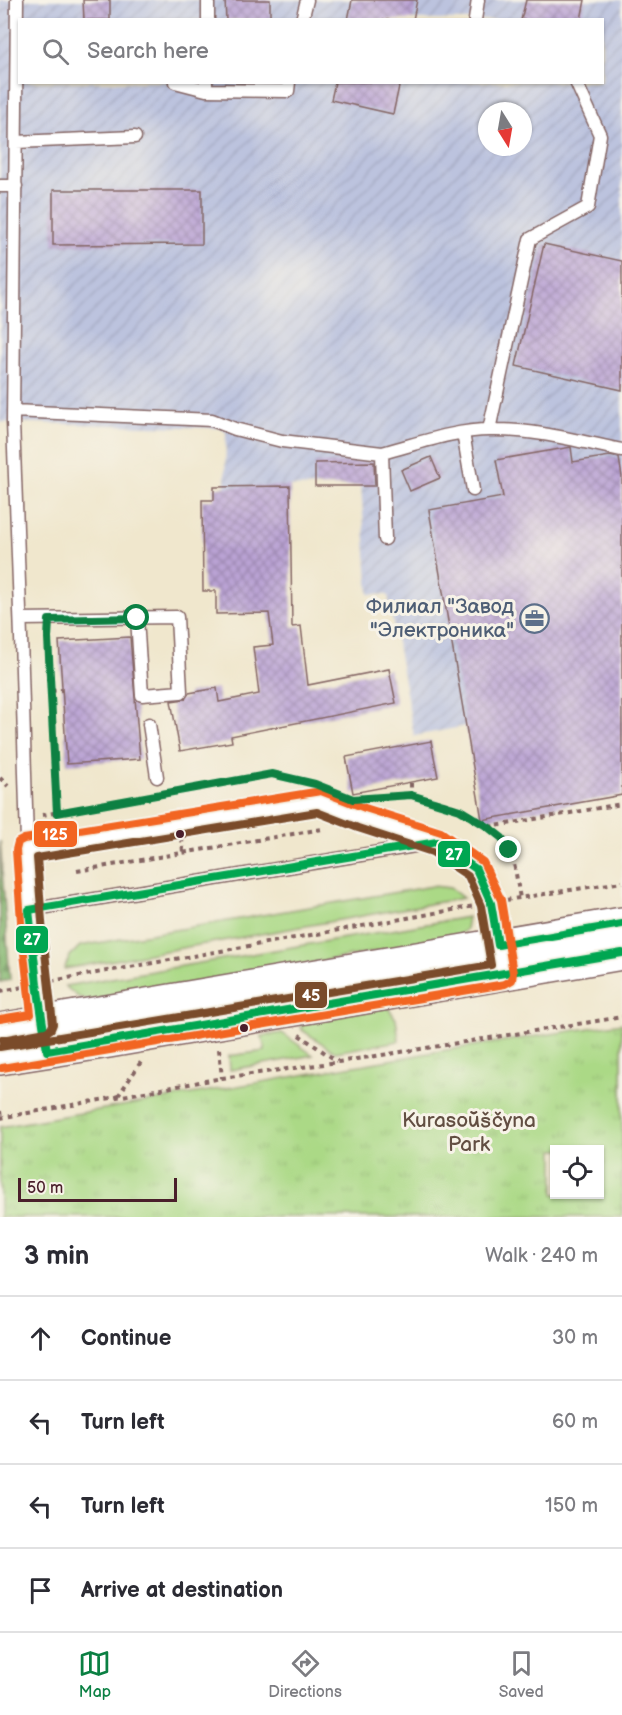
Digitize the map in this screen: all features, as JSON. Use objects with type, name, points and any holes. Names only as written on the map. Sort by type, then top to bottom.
[{"type":"main road","points":[[0,1030],[622,924]]},
{"type":"main road","points":[[0,1058],[622,953]]},
{"type":"lane","points":[[17,0],[13,411],[27,818],[26,849],[29,910],[43,1022]]},
{"type":"lane","points":[[208,0],[208,18]]},
{"type":"lane","points":[[302,18],[306,0]]},
{"type":"lane","points":[[475,18],[478,0]]},
{"type":"lane","points":[[190,84],[288,91],[289,84]]},
{"type":"lane","points":[[489,430],[530,239],[588,207],[600,135],[577,84]]},
{"type":"lane","points":[[16,142],[135,137]]},
{"type":"lane","points":[[0,186],[16,186]]},
{"type":"lane","points":[[13,411],[212,420],[282,441],[382,453],[463,433],[489,430],[537,433],[622,450]]},
{"type":"lane","points":[[463,433],[473,490]]},
{"type":"lane","points":[[382,453],[385,539]]},
{"type":"lane","points":[[21,620],[177,617],[181,692],[142,695],[137,618]]},
{"type":"lane","points":[[149,724],[157,777]]},
{"type":"lane","points":[[26,849],[318,801],[361,818],[437,842],[476,869],[490,903],[498,945]]},
{"type":"lane","points":[[29,910],[437,842]]},
{"type":"path","points":[[49,620],[57,813]]},
{"type":"path","points":[[51,691],[62,690]]},
{"type":"path","points":[[27,818],[272,774],[324,788]]},
{"type":"path","points":[[411,783],[411,795]]},
{"type":"path","points":[[353,799],[411,795],[460,810],[502,838],[509,850],[520,898]]},
{"type":"path","points":[[488,827],[622,804]]},
{"type":"path","points":[[77,871],[322,830]]},
{"type":"path","points":[[0,991],[490,903],[622,882]]},
{"type":"path","points":[[0,1111],[0,1118],[222,1078],[622,1017]]},
{"type":"path","points":[[295,1032],[338,1062]]},
{"type":"path","points":[[219,1048],[222,1078]]},
{"type":"path","points":[[117,1097],[144,1058]]},
{"type":"shaded area","points":[[0,0],[622,0],[622,795],[482,820],[466,726],[414,736],[388,595],[369,594],[361,486],[225,487],[226,432],[220,428],[0,422]]},
{"type":"green space","points":[[0,841],[10,980],[0,982]]},
{"type":"green space","points":[[433,886],[450,888],[463,898],[64,969],[70,956],[80,946]]},
{"type":"green space","points":[[468,917],[466,929],[456,938],[91,1001],[78,997],[65,986]]},
{"type":"green space","points":[[385,1003],[396,1019],[399,1041],[335,1052],[302,1030],[299,1017]]},
{"type":"green space","name":"Kurasoŭščyna Park","points":[[622,1023],[622,1217],[0,1217],[0,1127],[453,1049]]},
{"type":"green space","points":[[282,1033],[313,1055],[230,1070],[229,1056],[265,1051],[262,1036]]},
{"type":"building","points":[[83,0],[110,0],[110,18],[84,18]]},
{"type":"building","points":[[225,0],[270,0],[270,18],[226,18]]},
{"type":"building","points":[[352,0],[417,0],[413,18],[348,18]]},
{"type":"building","points":[[526,0],[585,0],[581,18],[522,18]]},
{"type":"building","points":[[335,84],[400,84],[393,114],[331,100]]},
{"type":"building","points":[[53,190],[202,190],[202,244],[53,245]]},
{"type":"building","points":[[544,244],[622,261],[622,390],[516,366]]},
{"type":"building","name":"Филиал \"Завод \"Электроника\"","points":[[571,447],[573,462],[610,456],[619,458],[622,477],[622,795],[482,820],[429,510],[503,497],[496,460]]},
{"type":"building","points":[[431,457],[440,478],[410,491],[401,470]]},
{"type":"building","points":[[374,462],[375,486],[315,486],[315,463]]},
{"type":"building","points":[[290,486],[292,627],[301,626],[308,685],[389,669],[396,703],[231,736],[232,742],[180,751],[171,701],[185,699],[189,693],[217,688],[219,702],[259,694],[253,647],[273,645],[269,613],[216,614],[216,591],[203,591],[202,500],[214,500],[214,487]]},
{"type":"building","points":[[130,637],[140,759],[67,764],[59,641]]},
{"type":"building","points":[[431,741],[438,777],[353,793],[346,757]]},
{"type":"transit line","name":"125","points":[[0,1019],[31,1014],[22,936],[16,850],[18,842],[24,839],[321,791],[365,808],[441,832],[483,862],[501,900],[513,973],[512,980],[505,984],[2,1068]]},
{"type":"transit line","name":"45","points":[[0,1047],[491,965],[481,906],[468,876],[432,852],[317,812],[37,858],[53,1024],[46,1032],[2,1040]]},
{"type":"transit line","name":"27","points":[[622,924],[498,945],[491,903],[476,869],[437,842],[29,910],[47,1051],[622,953]]},
{"type":"place","name":"Филиал \"Завод \"Электроника\"","points":[[535,618]]},
{"type":"route","points":[[137,618],[49,620],[57,813],[272,774],[315,784],[353,799],[411,795],[460,810],[502,838],[509,850]]}]
